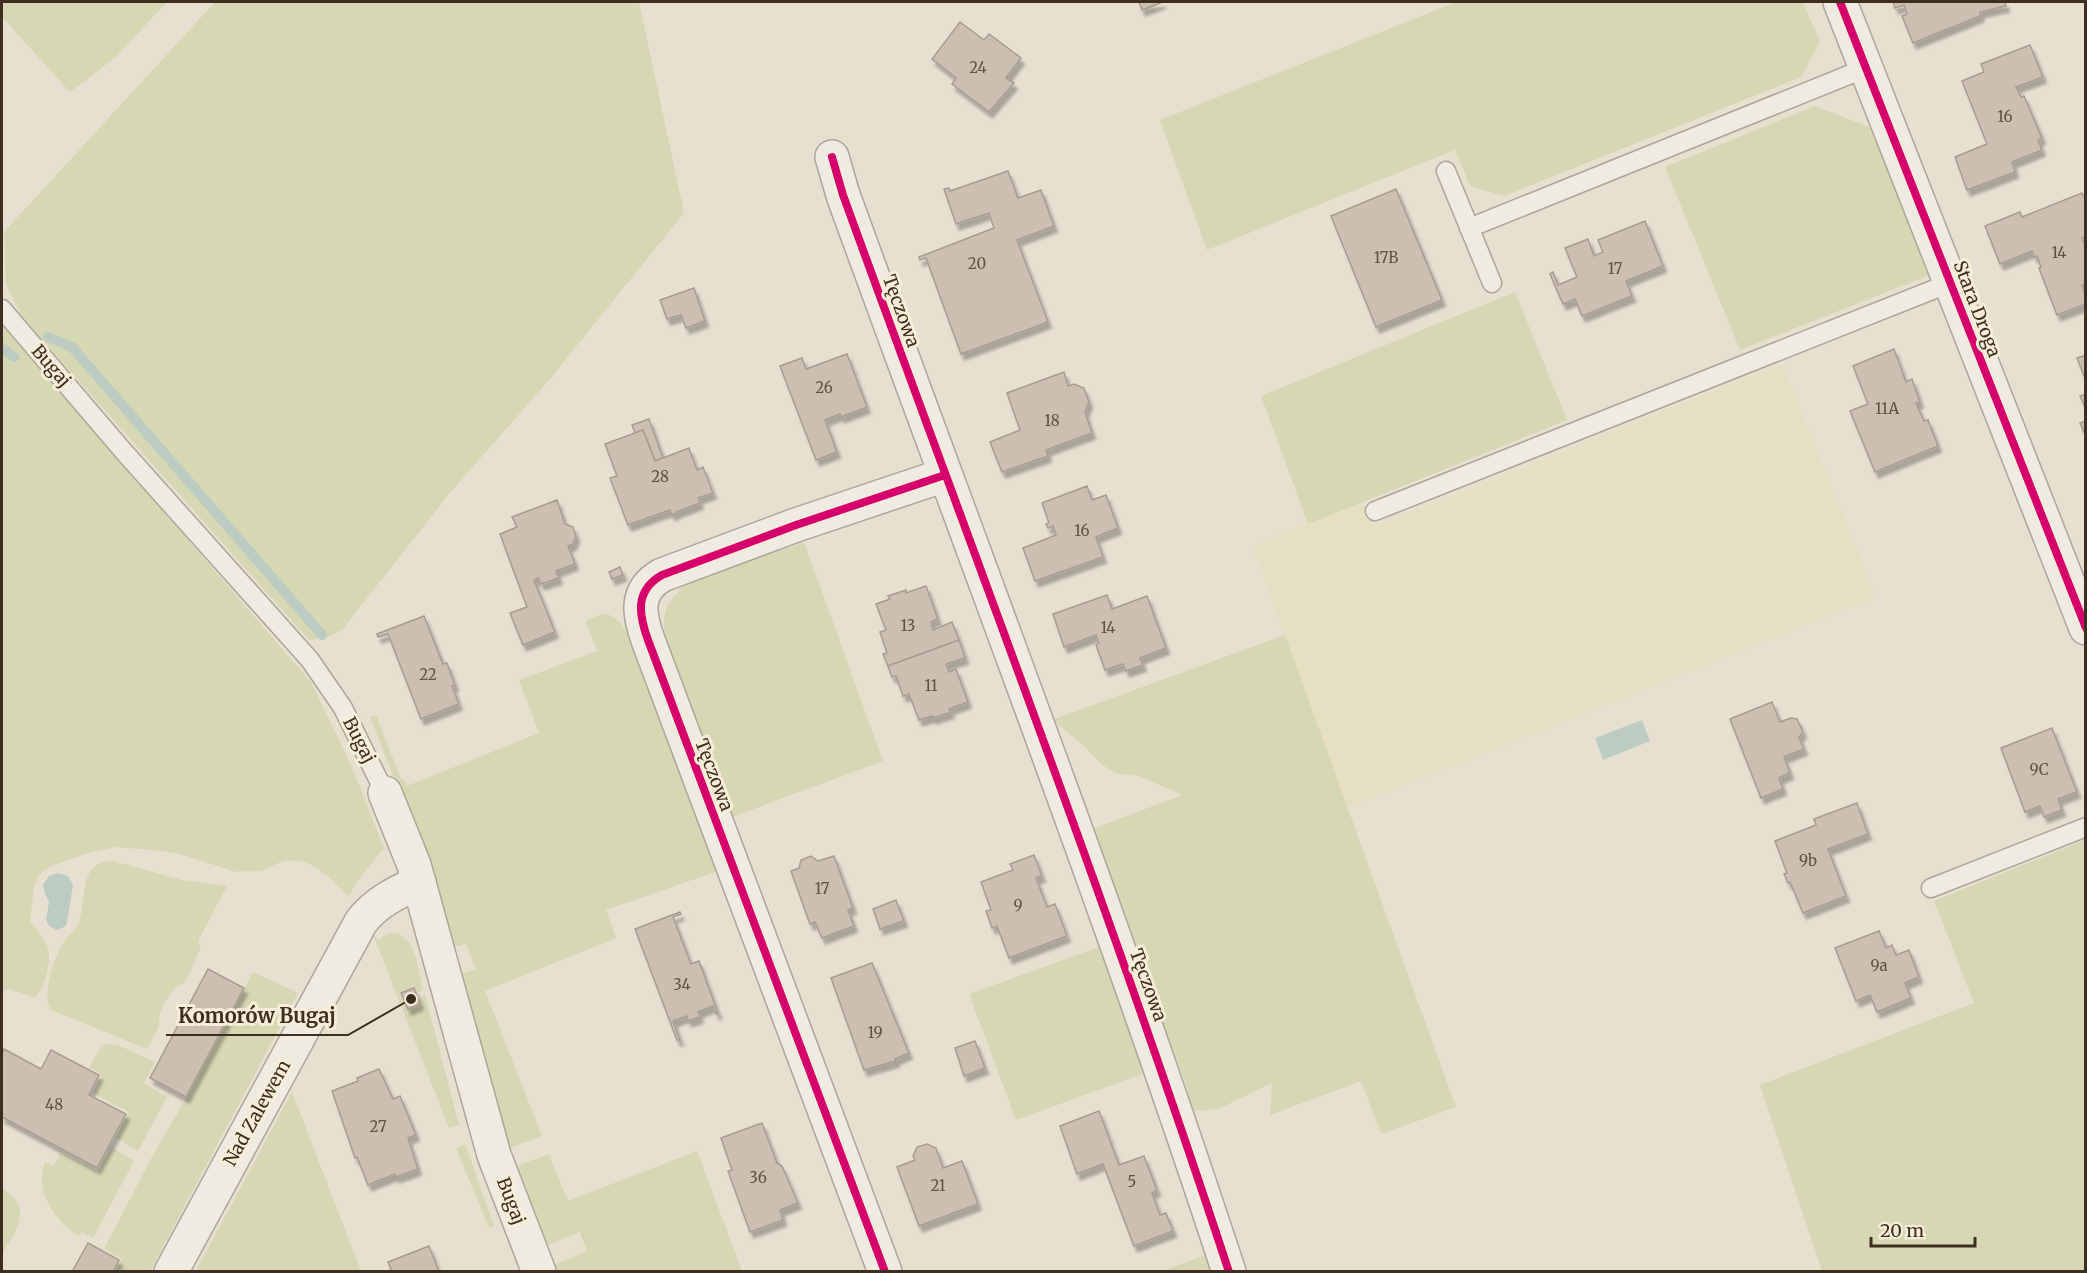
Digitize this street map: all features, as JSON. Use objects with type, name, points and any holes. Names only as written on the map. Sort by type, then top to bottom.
[{"type":"street","name":"Stara Droga","points":[[1840,2],[2085,628]]},
{"type":"street","name":"Tęczowa","points":[[832,157],[843,195],[1171,1096],[1229,1272]]},
{"type":"street","name":"Tęczowa","points":[[885,1272],[652,651],[641,620],[640,610],[641,600],[647,588],[662,575],[796,525],[945,475]]},
{"type":"street","name":"Bugaj","points":[[385,793],[419,882],[494,1155],[539,1272]]},
{"type":"street","name":"Nad Zalewem","points":[[171,1272],[361,922],[380,903],[398,891],[419,882]]},
{"type":"lane","points":[[1469,228],[1866,68]]},
{"type":"lane","points":[[1446,171],[1492,284]]},
{"type":"lane","points":[[1375,511],[1950,283]]},
{"type":"lane","name":"Bugaj","points":[[2,309],[125,453],[310,660],[343,708],[385,793]]},
{"type":"lane","points":[[1931,888],[2085,827]]},
{"type":"shaded area","points":[[1782,364],[1876,597],[1346,808],[1253,546],[1362,501],[1373,528]]},
{"type":"shaded area","points":[[1642,720],[1650,741],[1603,760],[1595,738]]},
{"type":"shaded area","points":[[58,873],[68,876],[73,885],[66,926],[57,930],[49,926],[46,920],[49,902],[43,885],[49,876]]},
{"type":"green space","points":[[2,2],[167,2],[116,57],[70,92],[2,17]]},
{"type":"green space","points":[[215,2],[639,2],[684,213],[550,379],[449,494],[342,630],[326,638],[309,640],[21,315],[6,284],[4,232]]},
{"type":"green space","points":[[1456,2],[1803,2],[1820,42],[1801,77],[1504,196],[1470,186],[1455,150],[1207,250],[1160,120]]},
{"type":"green space","points":[[1815,106],[1877,130],[1932,274],[1740,350],[1665,167]]},
{"type":"green space","points":[[1515,292],[1567,420],[1308,524],[1261,396]]},
{"type":"green space","points":[[2,325],[311,682],[351,765],[384,848],[356,883],[349,897],[321,871],[296,861],[283,862],[261,871],[236,872],[180,854],[115,847],[88,853],[49,867],[39,875],[34,886],[30,921],[44,940],[49,958],[44,984],[34,997],[9,989],[2,991]]},
{"type":"green space","points":[[804,542],[883,761],[732,817],[674,666],[664,631],[667,606],[683,585]]},
{"type":"green space","points":[[602,614],[609,615],[619,622],[636,651],[718,871],[606,910],[616,938],[485,991],[542,1136],[512,1147],[505,1143],[460,974],[476,969],[466,944],[458,946],[451,944],[422,850],[370,717],[376,715],[401,779],[404,779],[407,786],[539,733],[519,680],[597,651],[585,621]]},
{"type":"green space","points":[[1285,635],[1456,1107],[1381,1134],[1361,1081],[1270,1115],[1272,1083],[1218,1109],[1191,1111],[1187,1087],[1090,830],[1182,795],[1139,776],[1115,773],[1101,764],[1081,743],[1052,720]]},
{"type":"green space","points":[[2085,840],[2085,1271],[1822,1271],[1760,1085],[1974,1003],[1934,901]]},
{"type":"green space","points":[[113,861],[182,880],[227,886],[198,941],[201,947],[186,981],[174,989],[165,1002],[160,1014],[158,1029],[147,1049],[51,1010],[48,1003],[50,974],[61,946],[79,922],[86,881],[92,869],[97,865]]},
{"type":"green space","points":[[395,933],[408,941],[412,948],[423,990],[416,993],[414,988],[400,993],[407,1009],[421,1004],[419,998],[425,995],[459,1125],[449,1128],[374,937],[378,940],[387,934]]},
{"type":"green space","points":[[1102,946],[1148,1072],[1016,1120],[969,994]]},
{"type":"green space","points":[[253,972],[298,993],[150,1271],[116,1271],[122,1259],[104,1249]]},
{"type":"green space","points":[[106,1044],[118,1045],[155,1062],[144,1083],[167,1097],[138,1151],[116,1138],[129,1112],[93,1093],[102,1075],[89,1067]]},
{"type":"green space","points":[[292,1092],[361,1271],[196,1271]]},
{"type":"green space","points":[[465,1144],[494,1226],[489,1228],[456,1148]]},
{"type":"green space","points":[[112,1147],[134,1161],[93,1238],[82,1232],[79,1236],[62,1222],[48,1204],[42,1183],[45,1162],[54,1166],[61,1152],[98,1172]]},
{"type":"green space","points":[[697,1151],[742,1271],[554,1271],[556,1264],[587,1251],[579,1230],[578,1233],[550,1244],[542,1241],[515,1171],[519,1165],[549,1154],[568,1201]]},
{"type":"green space","points":[[2,1188],[12,1195],[17,1203],[20,1219],[2,1253]]},
{"type":"green space","points":[[1206,1255],[1212,1272],[1159,1272]]},
{"type":"building","points":[[1139,2],[1163,2],[1142,10]]},
{"type":"building","points":[[1893,2],[2005,2],[2006,6],[1980,12],[1980,16],[1913,43],[1902,16],[1907,14],[1904,5],[1895,8]]},
{"type":"building","points":[[960,22],[984,40],[989,34],[1021,58],[1006,78],[1014,83],[989,112],[952,84],[956,78],[932,59]]},
{"type":"building","points":[[2030,45],[2043,77],[2016,87],[2021,97],[2024,96],[2042,138],[2038,140],[2042,150],[2012,162],[2015,172],[1967,190],[1955,157],[1987,144],[1962,81],[1984,72],[1981,64]]},
{"type":"building","points":[[1008,171],[1018,198],[1041,190],[1054,226],[1017,240],[1048,322],[961,354],[926,258],[920,260],[919,257],[994,228],[989,213],[956,224],[944,189],[949,188],[950,191]]},
{"type":"building","points":[[1396,189],[1442,300],[1376,327],[1331,216]]},
{"type":"building","points":[[2082,193],[2086,201],[2086,237],[2082,238],[2086,247],[2086,284],[2082,285],[2086,304],[2057,315],[2039,268],[2041,267],[2037,256],[2034,257],[2032,251],[2000,264],[1985,226],[2020,212],[2022,217]]},
{"type":"building","points":[[1645,221],[1663,266],[1626,281],[1632,296],[1582,316],[1575,299],[1563,304],[1550,274],[1553,272],[1558,285],[1577,277],[1565,248],[1588,239],[1594,256],[1603,252],[1598,240]]},
{"type":"building","points":[[694,288],[705,321],[686,328],[681,315],[667,319],[660,300]]},
{"type":"building","points":[[1894,349],[1906,382],[1912,379],[1920,402],[1916,403],[1924,421],[1928,420],[1938,446],[1875,472],[1850,411],[1868,404],[1853,366]]},
{"type":"building","points":[[847,354],[867,407],[841,417],[840,414],[825,420],[837,452],[816,460],[780,366],[802,358],[806,369]]},
{"type":"building","points":[[2086,355],[2086,381],[2077,358]]},
{"type":"building","points":[[1064,372],[1068,386],[1074,384],[1084,388],[1089,402],[1085,412],[1092,433],[1046,450],[1048,456],[1002,472],[990,442],[1020,430],[1007,393]]},
{"type":"building","points":[[2086,394],[2086,409],[2080,396]]},
{"type":"building","points":[[649,419],[663,458],[655,461],[643,430],[635,433],[632,425]]},
{"type":"building","points":[[2086,421],[2086,437],[2080,423]]},
{"type":"building","points":[[643,430],[655,461],[689,448],[697,470],[703,467],[713,493],[698,498],[700,503],[675,514],[671,514],[670,510],[628,525],[610,478],[617,476],[605,444]]},
{"type":"building","points":[[1087,486],[1092,500],[1106,495],[1118,528],[1096,537],[1103,557],[1035,581],[1023,548],[1056,535],[1053,526],[1048,528],[1046,524],[1049,523],[1042,503]]},
{"type":"building","points":[[557,500],[565,524],[573,527],[576,536],[573,544],[568,546],[575,564],[556,571],[559,578],[541,584],[538,578],[534,580],[555,632],[523,645],[510,613],[527,607],[500,534],[517,527],[512,517]]},
{"type":"building","points":[[620,567],[623,575],[612,579],[609,572]]},
{"type":"building","points":[[926,586],[938,619],[931,622],[933,630],[952,622],[959,640],[888,666],[883,654],[887,653],[880,632],[886,630],[876,604],[890,599],[888,596]]},
{"type":"building","points":[[1107,595],[1112,609],[1147,596],[1166,648],[1140,658],[1143,665],[1126,671],[1123,664],[1105,670],[1096,645],[1099,643],[1096,635],[1064,647],[1053,614]]},
{"type":"building","points":[[424,616],[443,664],[447,663],[459,704],[421,719],[388,634],[378,637],[377,634]]},
{"type":"building","points":[[959,640],[965,658],[946,664],[949,672],[956,669],[968,702],[949,709],[951,712],[919,720],[909,694],[903,696],[896,676],[892,677],[888,666]]},
{"type":"building","points":[[1772,702],[1780,722],[1791,718],[1797,719],[1803,732],[1799,737],[1804,749],[1784,757],[1790,773],[1779,778],[1783,789],[1761,798],[1730,719]]},
{"type":"building","points":[[2052,728],[2077,792],[2058,799],[2062,810],[2044,817],[2040,806],[2025,812],[2001,748]]},
{"type":"building","points":[[1857,803],[1868,834],[1828,849],[1846,896],[1803,913],[1790,882],[1788,883],[1784,874],[1787,873],[1775,841],[1816,825],[1814,819]]},
{"type":"building","points":[[1034,855],[1042,876],[1036,878],[1047,907],[1055,904],[1067,936],[1009,958],[997,926],[992,928],[986,911],[991,910],[981,882],[1013,870],[1010,864]]},
{"type":"building","points":[[811,856],[818,861],[834,856],[853,908],[848,910],[854,926],[822,938],[815,922],[810,924],[791,871],[799,868],[801,860]]},
{"type":"building","points":[[896,900],[904,921],[880,929],[873,909]]},
{"type":"building","points":[[680,912],[681,914],[673,917],[691,964],[699,961],[718,1013],[716,1014],[713,1006],[698,1012],[700,1017],[688,1021],[687,1016],[673,1021],[680,1040],[677,1040],[635,929]]},
{"type":"building","points":[[1879,931],[1886,948],[1892,945],[1896,955],[1909,950],[1919,977],[1905,983],[1911,998],[1877,1012],[1870,995],[1856,1001],[1835,948]]},
{"type":"building","points":[[872,963],[909,1053],[895,1059],[896,1061],[864,1070],[831,978]]},
{"type":"building","points":[[208,969],[244,988],[186,1097],[150,1078]]},
{"type":"building","points":[[414,988],[420,1004],[408,1009],[401,993]]},
{"type":"building","points":[[975,1041],[985,1068],[964,1076],[955,1048]]},
{"type":"building","points":[[4,1049],[41,1069],[51,1050],[99,1075],[89,1095],[126,1114],[97,1168],[2,1117],[2,1053]]},
{"type":"building","points":[[379,1069],[393,1099],[400,1096],[416,1135],[408,1138],[418,1169],[396,1177],[395,1174],[368,1185],[357,1157],[355,1158],[332,1091],[358,1081],[357,1078]]},
{"type":"building","points":[[1099,1111],[1119,1165],[1144,1156],[1157,1190],[1152,1193],[1160,1215],[1166,1213],[1173,1231],[1134,1246],[1103,1164],[1077,1174],[1060,1126]]},
{"type":"building","points":[[762,1123],[777,1163],[782,1166],[798,1203],[780,1210],[783,1220],[750,1232],[728,1171],[732,1170],[721,1138]]},
{"type":"building","points":[[927,1144],[936,1148],[943,1168],[962,1161],[978,1204],[919,1226],[897,1167],[915,1160],[913,1156],[917,1147]]},
{"type":"building","points":[[88,1243],[119,1260],[113,1272],[72,1272]]},
{"type":"building","points":[[429,1246],[439,1272],[392,1272],[388,1262]]},
{"type":"waterway","points":[[48,337],[72,347],[322,635]]},
{"type":"waterway","points":[[2,348],[14,357]]},
{"type":"cycle path","points":[[1840,2],[2086,628]]},
{"type":"cycle path","points":[[832,157],[843,195],[1089,866],[1229,1272]]},
{"type":"cycle path","points":[[885,1272],[648,640],[642,622],[641,604],[647,588],[662,575],[796,525],[945,475]]},
{"type":"place","name":"Komorów Bugaj","points":[[411,999]]}]
